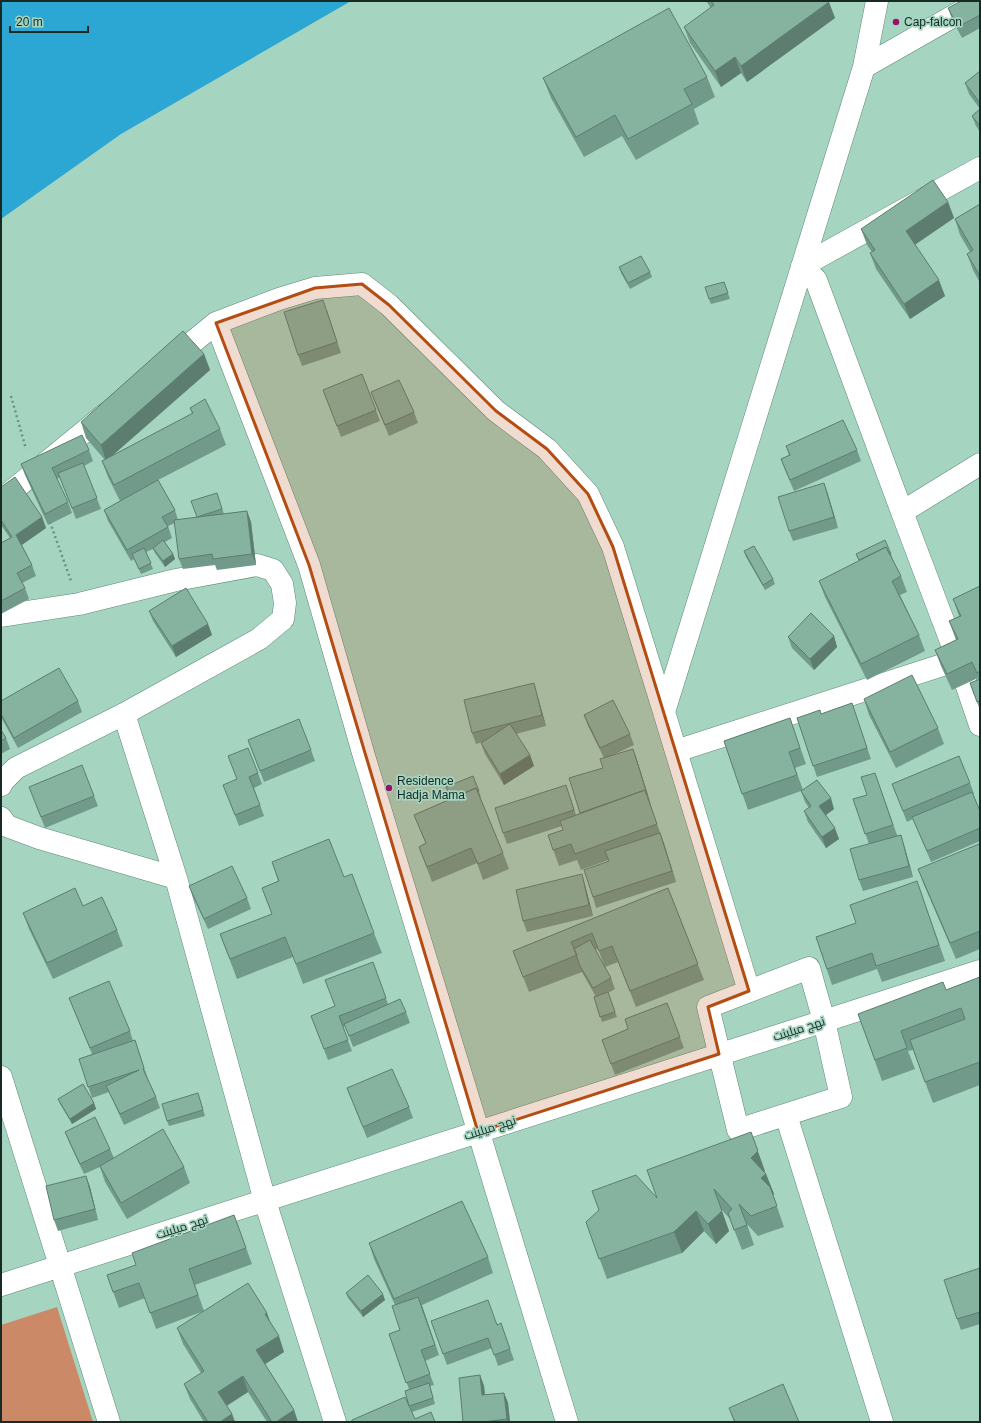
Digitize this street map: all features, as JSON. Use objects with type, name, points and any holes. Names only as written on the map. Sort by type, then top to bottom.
[{"type":"street","points":[[664,712],[864,67],[877,1]]},
{"type":"street","points":[[864,67],[980,1]]},
{"type":"street","points":[[802,266],[980,168]]},
{"type":"street","points":[[802,266],[816,280],[958,660],[980,725]]},
{"type":"street","points":[[153,375],[216,323],[279,299],[315,288],[362,284],[389,305],[496,411],[547,450],[588,494],[613,547],[749,991]]},
{"type":"street","points":[[216,323],[309,565],[366,763],[567,1422]]},
{"type":"street","points":[[1,500],[123,400]]},
{"type":"street","points":[[902,512],[980,464]]},
{"type":"street","points":[[1,616],[79,604],[176,580],[257,565],[273,570],[282,584],[285,603],[283,619],[259,640],[124,714],[16,768],[1,786]]},
{"type":"street","points":[[644,648],[662,652],[672,652],[685,642]]},
{"type":"street","points":[[676,751],[958,660]]},
{"type":"street","points":[[124,714],[176,878],[265,1201],[335,1422]]},
{"type":"street","points":[[1,818],[7,826],[39,838],[176,878]]},
{"type":"street","points":[[809,968],[824,1021],[841,1097],[738,1130],[708,1007],[809,968]]},
{"type":"street","name":"نهج ميلينت","points":[[1,1285],[980,971]]},
{"type":"street","points":[[1,1077],[109,1422]]},
{"type":"street","points":[[786,1115],[882,1422]]},
{"type":"path","points":[[11,396],[33,474]]},
{"type":"path","points":[[48,517],[79,604]]},
{"type":"highlighted area","points":[[362,284],[389,305],[496,411],[547,449],[588,494],[613,547],[749,991],[708,1007],[719,1054],[478,1132],[309,565],[216,323],[315,288]]},
{"type":"shaded area","points":[[57,1307],[93,1422],[1,1422],[1,1325]]},
{"type":"water","points":[[1,1],[351,1],[121,134],[1,219]]},
{"type":"building","points":[[711,1],[829,2],[741,66],[735,57],[715,71],[684,27],[714,5]]},
{"type":"building","points":[[961,1],[980,1],[980,15],[958,27],[948,8]]},
{"type":"building","points":[[669,8],[707,77],[684,89],[692,104],[628,139],[615,115],[576,137],[543,78]]},
{"type":"building","points":[[980,71],[980,103],[965,83]]},
{"type":"building","points":[[980,109],[980,126],[972,116]]},
{"type":"building","points":[[933,180],[948,202],[906,231],[939,280],[904,304],[870,253],[875,250],[861,229]]},
{"type":"building","points":[[980,204],[980,276],[967,254],[973,250],[955,219]]},
{"type":"building","points":[[641,256],[650,272],[628,283],[619,267]]},
{"type":"building","points":[[724,282],[728,293],[709,299],[705,287]]},
{"type":"building","points":[[323,300],[337,342],[298,355],[284,312]]},
{"type":"building","points":[[183,331],[204,354],[101,445],[81,422]]},
{"type":"building","points":[[362,374],[376,410],[337,426],[323,390]]},
{"type":"building","points":[[399,380],[414,412],[385,425],[371,392]]},
{"type":"building","points":[[205,399],[220,429],[114,485],[102,461],[193,413],[190,408]]},
{"type":"building","points":[[843,420],[857,450],[790,480],[781,459],[790,455],[786,446]]},
{"type":"building","points":[[82,435],[89,450],[52,468],[68,502],[45,514],[21,464]]},
{"type":"building","points":[[83,463],[97,498],[72,508],[58,473]]},
{"type":"building","points":[[15,477],[42,517],[16,535],[32,565],[17,573],[25,588],[1,601],[1,543],[12,537],[1,520],[1,487]]},
{"type":"building","points":[[158,480],[175,510],[162,517],[168,527],[127,550],[104,510]]},
{"type":"building","points":[[824,483],[834,517],[789,531],[778,497]]},
{"type":"building","points":[[217,493],[222,509],[197,517],[191,501]]},
{"type":"building","points":[[247,511],[252,554],[213,559],[212,554],[179,559],[174,520]]},
{"type":"building","points":[[163,540],[173,554],[163,561],[153,548]]},
{"type":"building","points":[[885,540],[891,554],[890,555],[886,547],[859,560],[856,554]]},
{"type":"building","points":[[754,546],[773,579],[763,585],[744,551]]},
{"type":"building","points":[[886,547],[901,576],[892,581],[919,635],[861,664],[819,581]]},
{"type":"building","points":[[144,548],[151,563],[139,569],[132,554]]},
{"type":"building","points":[[980,586],[980,671],[977,673],[972,662],[947,674],[935,650],[958,639],[949,621],[961,616],[953,599]]},
{"type":"building","points":[[186,588],[208,624],[172,646],[149,611]]},
{"type":"building","points":[[811,613],[834,636],[810,659],[788,637]]},
{"type":"building","points":[[59,668],[78,701],[14,738],[1,714],[1,701]]},
{"type":"building","points":[[912,675],[938,728],[890,752],[864,699]]},
{"type":"building","points":[[980,679],[980,701],[977,702],[970,683]]},
{"type":"building","points":[[534,683],[542,715],[472,733],[464,700]]},
{"type":"building","points":[[613,700],[630,734],[600,748],[584,715]]},
{"type":"building","points":[[852,703],[867,748],[813,766],[797,718],[820,710],[821,714]]},
{"type":"building","points":[[790,718],[800,748],[789,752],[797,775],[742,794],[724,741]]},
{"type":"building","points":[[299,719],[311,750],[260,771],[248,740]]},
{"type":"building","points":[[510,724],[530,755],[500,774],[481,743]]},
{"type":"building","points":[[1,730],[6,738],[1,741]]},
{"type":"building","points":[[248,748],[258,773],[249,777],[260,805],[235,815],[223,785],[237,779],[228,756]]},
{"type":"building","points":[[633,749],[647,794],[645,790],[580,813],[569,778],[603,768],[600,759]]},
{"type":"building","points":[[959,756],[970,783],[903,811],[892,784]]},
{"type":"building","points":[[82,765],[94,796],[41,817],[29,787]]},
{"type":"building","points":[[875,773],[893,825],[865,834],[853,799],[867,795],[861,777]]},
{"type":"building","points":[[473,776],[479,791],[478,792],[476,788],[451,799],[446,787]]},
{"type":"building","points":[[817,780],[831,798],[819,806],[835,828],[822,837],[804,811],[811,806],[801,791]]},
{"type":"building","points":[[566,785],[574,810],[503,833],[495,808]]},
{"type":"building","points":[[476,788],[503,853],[478,864],[471,848],[427,867],[419,847],[426,843],[414,815]]},
{"type":"building","points":[[645,790],[657,824],[575,854],[571,844],[553,850],[548,835],[563,830],[560,821]]},
{"type":"building","points":[[972,792],[980,811],[980,828],[927,851],[912,817]]},
{"type":"building","points":[[660,833],[672,871],[593,897],[584,870],[609,861],[605,851]]},
{"type":"building","points":[[901,835],[909,866],[859,880],[850,849]]},
{"type":"building","points":[[329,839],[344,877],[352,874],[374,933],[296,964],[285,937],[230,959],[220,934],[272,914],[262,888],[279,881],[272,862]]},
{"type":"building","points":[[979,844],[980,931],[950,943],[918,869]]},
{"type":"building","points":[[232,866],[247,898],[204,919],[189,886]]},
{"type":"building","points":[[582,874],[589,905],[523,921],[516,890]]},
{"type":"building","points":[[917,881],[939,945],[876,966],[872,953],[827,969],[816,937],[856,923],[850,905]]},
{"type":"building","points":[[75,888],[83,906],[102,897],[117,930],[47,963],[23,913]]},
{"type":"building","points":[[668,888],[698,964],[630,991],[612,946],[599,951],[592,933],[571,942],[577,955],[523,977],[513,951]]},
{"type":"building","points":[[590,940],[611,978],[593,988],[580,966],[574,949]]},
{"type":"building","points":[[373,962],[386,998],[339,1016],[348,1040],[324,1049],[311,1016],[335,1006],[325,980]]},
{"type":"building","points":[[980,977],[980,1062],[925,1082],[910,1040],[965,1019],[961,1008],[901,1031],[907,1048],[875,1060],[858,1014],[943,982],[946,990]]},
{"type":"building","points":[[109,981],[130,1031],[90,1048],[69,998]]},
{"type":"building","points":[[608,992],[615,1012],[600,1017],[594,997]]},
{"type":"building","points":[[400,999],[406,1012],[349,1036],[344,1024]]},
{"type":"building","points":[[667,1003],[680,1037],[611,1064],[602,1040],[628,1029],[625,1019]]},
{"type":"building","points":[[135,1040],[144,1068],[143,1069],[156,1097],[120,1114],[106,1086],[139,1070],[88,1087],[79,1059]]},
{"type":"building","points":[[392,1069],[409,1107],[363,1127],[347,1088]]},
{"type":"building","points":[[83,1084],[94,1103],[70,1119],[58,1099]]},
{"type":"building","points":[[198,1093],[203,1110],[167,1121],[162,1104]]},
{"type":"building","points":[[95,1117],[110,1149],[80,1164],[65,1132]]},
{"type":"building","points":[[163,1129],[184,1167],[121,1203],[100,1166]]},
{"type":"building","points":[[751,1132],[758,1151],[751,1158],[766,1174],[761,1178],[770,1187],[777,1206],[751,1216],[739,1204],[747,1225],[734,1230],[728,1213],[732,1209],[714,1189],[722,1211],[708,1224],[696,1211],[674,1232],[599,1259],[586,1222],[599,1210],[592,1191],[636,1175],[657,1198],[647,1170]]},
{"type":"building","points":[[86,1176],[95,1209],[54,1220],[46,1186]]},
{"type":"building","points":[[462,1201],[488,1257],[394,1299],[369,1243]]},
{"type":"building","points":[[234,1215],[246,1248],[189,1269],[198,1295],[150,1313],[139,1283],[113,1292],[107,1275],[136,1265],[132,1253]]},
{"type":"building","points":[[980,1268],[980,1312],[957,1319],[944,1280]]},
{"type":"building","points":[[368,1275],[383,1294],[361,1311],[346,1293]]},
{"type":"building","points":[[248,1283],[267,1313],[265,1314],[279,1336],[256,1350],[294,1410],[276,1422],[272,1422],[243,1376],[218,1392],[232,1414],[220,1422],[208,1422],[184,1384],[204,1371],[177,1328]]},
{"type":"building","points":[[418,1297],[435,1345],[421,1350],[430,1374],[406,1383],[389,1334],[400,1330],[392,1306]]},
{"type":"building","points":[[488,1300],[497,1325],[501,1323],[510,1349],[494,1355],[488,1338],[443,1354],[431,1321]]},
{"type":"building","points":[[480,1375],[482,1395],[504,1393],[507,1419],[483,1422],[463,1422],[459,1378]]},
{"type":"building","points":[[429,1383],[433,1398],[409,1406],[405,1391]]},
{"type":"building","points":[[783,1384],[799,1422],[735,1422],[729,1408]]},
{"type":"building","points":[[405,1397],[415,1419],[431,1412],[435,1422],[352,1422],[352,1420]]},
{"type":"place","name":"Cap-falcon","points":[[896,22]]},
{"type":"place","name":"Residence Hadja Mama","points":[[389,788]]}]
